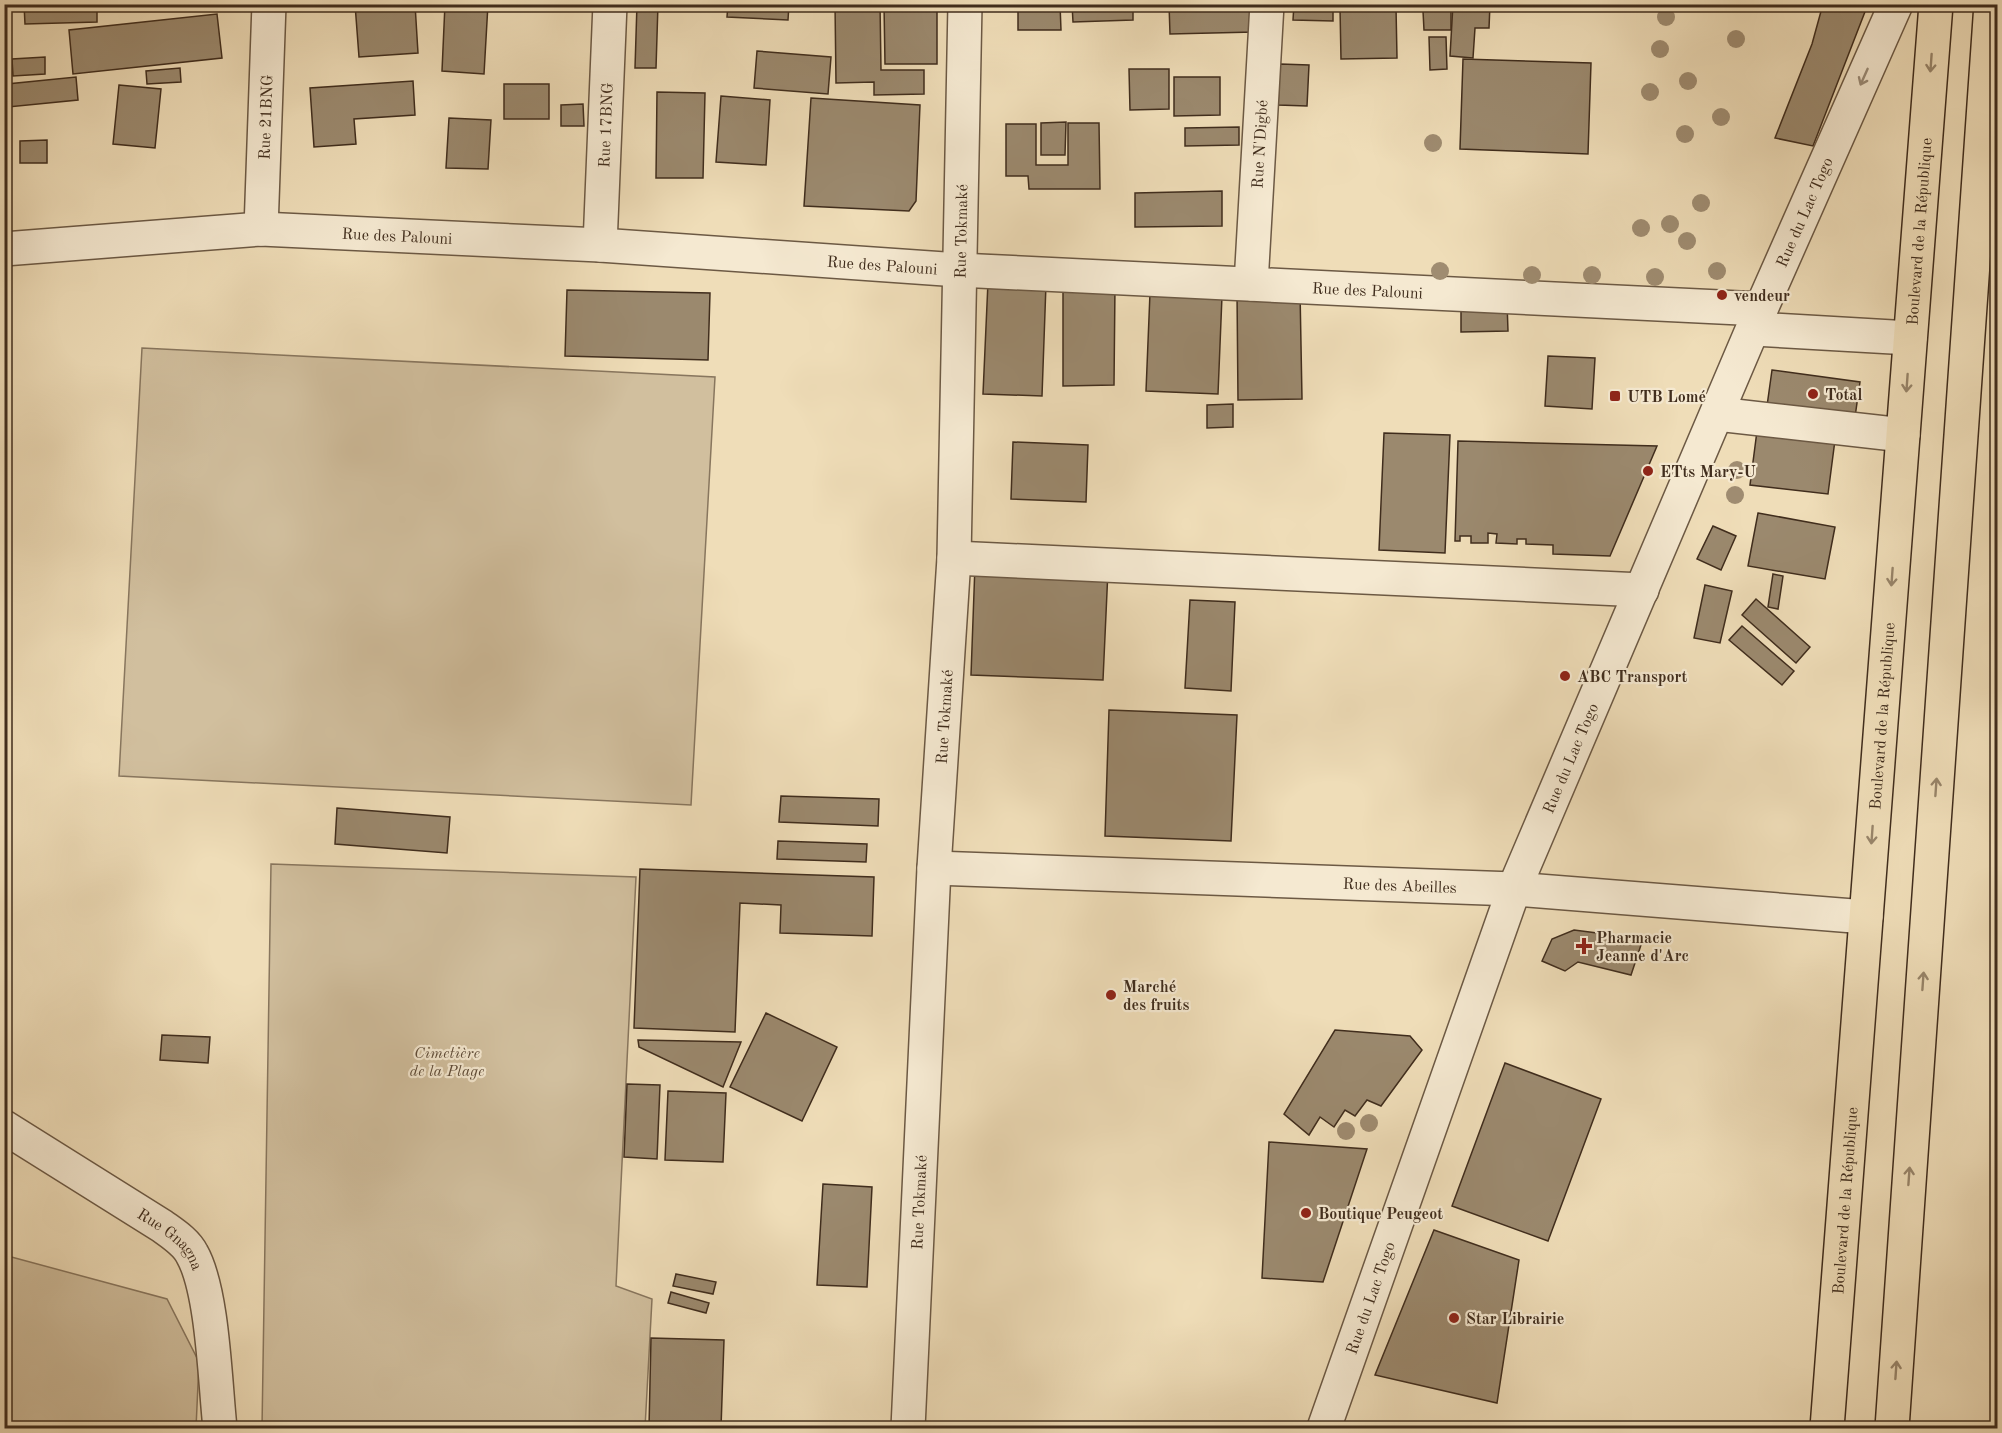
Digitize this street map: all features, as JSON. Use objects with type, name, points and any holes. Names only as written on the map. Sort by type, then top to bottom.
[{"type":"highway","name":"Boulevard de la République","points":[[1827,1428],[1935,4]]},
{"type":"highway","points":[[1892,1428],[1991,4]]},
{"type":"street","name":"Rue 21BNG","points":[[261,230],[269,4]]},
{"type":"street","name":"Rue 17BNG","points":[[600,245],[610,4]]},
{"type":"street","name":"Rue Tokmaké","points":[[908,1428],[934,868],[954,558],[965,4]]},
{"type":"street","name":"Rue N'Digbé","points":[[1251,284],[1267,4]]},
{"type":"street","name":"Rue du Lac Togo","points":[[1324,1428],[1514,889],[1757,319],[1896,4]]},
{"type":"street","name":"Rue des Palouni","points":[[4,249],[261,230],[600,245],[959,270],[1251,284],[1757,319],[1910,338]]},
{"type":"street","points":[[1717,414],[1903,435]]},
{"type":"street","points":[[954,558],[1642,590]]},
{"type":"street","name":"Rue des Abeilles","points":[[934,868],[1514,889],[1866,917]]},
{"type":"street","name":"Rue Gnagna","points":[[4,1127],[162,1226],[192,1252],[205,1291],[220,1428]]},
{"type":"green space","points":[[142,348],[715,377],[691,805],[119,776]]},
{"type":"green space","name":"Cimetière de la Plage","points":[[271,864],[636,877],[616,1286],[652,1299],[645,1428],[262,1428]]},
{"type":"green space","points":[[4,1255],[167,1299],[199,1362],[196,1428],[5,1428]]},
{"type":"building","points":[[24,4],[97,4],[97,22],[25,24]]},
{"type":"building","points":[[355,4],[415,4],[418,53],[359,57]]},
{"type":"building","points":[[445,4],[488,4],[484,74],[442,71]]},
{"type":"building","points":[[637,4],[658,4],[656,68],[635,68]]},
{"type":"building","points":[[728,4],[789,4],[788,20],[727,17]]},
{"type":"building","points":[[835,4],[880,4],[881,70],[924,70],[924,94],[874,95],[874,82],[836,83]]},
{"type":"building","points":[[884,4],[937,4],[937,64],[885,64]]},
{"type":"building","points":[[1018,4],[1060,4],[1061,30],[1018,30]]},
{"type":"building","points":[[1072,4],[1133,4],[1133,20],[1073,22]]},
{"type":"building","points":[[1169,4],[1254,4],[1254,32],[1170,34]]},
{"type":"building","points":[[1294,4],[1333,4],[1333,21],[1293,20]]},
{"type":"building","points":[[1453,4],[1490,4],[1489,28],[1475,28],[1473,58],[1450,56]]},
{"type":"building","points":[[1823,4],[1868,4],[1813,146],[1775,138],[1812,44]]},
{"type":"building","points":[[1396,7],[1397,58],[1341,59],[1340,8]]},
{"type":"building","points":[[1451,10],[1451,30],[1424,30],[1423,11]]},
{"type":"building","points":[[217,14],[222,58],[73,74],[69,30]]},
{"type":"building","points":[[1429,37],[1446,37],[1447,69],[1430,70]]},
{"type":"building","points":[[757,51],[831,57],[828,94],[754,88]]},
{"type":"building","points":[[45,57],[45,74],[13,76],[12,59]]},
{"type":"building","points":[[1463,59],[1591,63],[1588,154],[1460,149]]},
{"type":"building","points":[[1280,64],[1309,65],[1307,106],[1278,105]]},
{"type":"building","points":[[180,68],[181,82],[147,84],[146,71]]},
{"type":"building","points":[[1129,69],[1169,69],[1169,109],[1130,110]]},
{"type":"building","points":[[76,77],[78,100],[8,107],[7,84]]},
{"type":"building","points":[[1174,77],[1220,77],[1220,115],[1174,116]]},
{"type":"building","points":[[413,81],[415,115],[354,119],[356,144],[314,147],[310,88]]},
{"type":"building","points":[[504,84],[549,84],[549,119],[504,119]]},
{"type":"building","points":[[119,85],[161,89],[155,148],[113,144]]},
{"type":"building","points":[[657,92],[705,93],[703,178],[656,178]]},
{"type":"building","points":[[721,96],[770,100],[766,165],[716,162]]},
{"type":"building","points":[[811,98],[920,105],[916,201],[909,211],[804,206]]},
{"type":"building","points":[[583,104],[584,126],[561,126],[561,105]]},
{"type":"building","points":[[449,118],[491,120],[488,169],[446,168]]},
{"type":"building","points":[[1066,122],[1065,155],[1041,155],[1041,123]]},
{"type":"building","points":[[1068,123],[1099,123],[1100,189],[1029,189],[1028,176],[1006,176],[1006,124],[1036,124],[1036,165],[1068,165]]},
{"type":"building","points":[[1239,127],[1239,145],[1185,146],[1185,128]]},
{"type":"building","points":[[47,140],[47,163],[20,163],[20,141]]},
{"type":"building","points":[[1222,191],[1222,226],[1135,227],[1135,193]]},
{"type":"building","points":[[988,282],[1046,284],[1042,396],[983,394]]},
{"type":"building","points":[[1063,285],[1115,285],[1114,385],[1063,386]]},
{"type":"building","points":[[567,290],[710,293],[708,360],[565,356]]},
{"type":"building","points":[[1300,291],[1302,399],[1238,400],[1237,292]]},
{"type":"building","points":[[1150,293],[1222,296],[1218,394],[1146,391]]},
{"type":"building","points":[[1507,302],[1508,331],[1461,332],[1461,303]]},
{"type":"building","points":[[1548,356],[1595,358],[1592,409],[1545,406]]},
{"type":"building","name":"Total","points":[[1772,370],[1860,382],[1855,417],[1767,406]]},
{"type":"building","points":[[1233,404],[1233,427],[1207,428],[1207,405]]},
{"type":"building","points":[[1757,431],[1835,440],[1828,494],[1750,485]]},
{"type":"building","points":[[1384,433],[1450,435],[1445,553],[1379,550]]},
{"type":"building","points":[[1458,441],[1657,446],[1610,556],[1553,554],[1553,545],[1526,544],[1526,539],[1517,539],[1517,544],[1496,543],[1497,534],[1488,533],[1488,543],[1471,543],[1471,536],[1460,536],[1460,541],[1455,541]]},
{"type":"building","points":[[1013,442],[1088,445],[1086,502],[1011,499]]},
{"type":"building","points":[[1758,513],[1835,527],[1825,579],[1748,566]]},
{"type":"building","points":[[1713,526],[1736,536],[1721,570],[1697,559]]},
{"type":"building","points":[[975,565],[1108,570],[1103,680],[971,675]]},
{"type":"building","points":[[1773,574],[1783,576],[1778,609],[1768,607]]},
{"type":"building","points":[[1705,585],[1732,591],[1720,643],[1694,638]]},
{"type":"building","points":[[1756,599],[1810,647],[1796,663],[1742,615]]},
{"type":"building","points":[[1190,600],[1235,602],[1231,691],[1185,688]]},
{"type":"building","points":[[1742,626],[1794,671],[1782,685],[1729,640]]},
{"type":"building","points":[[1109,710],[1237,715],[1231,841],[1105,836]]},
{"type":"building","points":[[781,796],[879,799],[878,826],[779,822]]},
{"type":"building","points":[[337,808],[450,817],[447,853],[335,844]]},
{"type":"building","points":[[778,841],[867,844],[866,862],[777,859]]},
{"type":"building","points":[[640,869],[874,877],[872,936],[780,933],[781,905],[740,903],[735,1032],[634,1028]]},
{"type":"building","points":[[1574,930],[1643,939],[1631,975],[1578,962],[1565,971],[1542,961],[1552,939]]},
{"type":"building","points":[[766,1013],[837,1047],[802,1121],[730,1087]]},
{"type":"building","points":[[1335,1030],[1410,1036],[1422,1050],[1381,1106],[1367,1100],[1355,1116],[1345,1110],[1334,1127],[1320,1117],[1309,1135],[1284,1114]]},
{"type":"building","points":[[162,1035],[210,1037],[208,1063],[160,1060]]},
{"type":"building","points":[[638,1040],[741,1042],[723,1087],[639,1047]]},
{"type":"building","points":[[1505,1063],[1601,1099],[1548,1241],[1452,1206]]},
{"type":"building","points":[[627,1084],[660,1085],[657,1159],[624,1157]]},
{"type":"building","points":[[668,1091],[726,1093],[723,1162],[665,1160]]},
{"type":"building","name":"Boutique Peugeot","points":[[1269,1142],[1367,1149],[1323,1282],[1262,1278]]},
{"type":"building","points":[[823,1184],[872,1187],[867,1287],[817,1285]]},
{"type":"building","name":"Star Librairie","points":[[1434,1230],[1519,1260],[1497,1403],[1375,1375]]},
{"type":"building","points":[[676,1274],[716,1282],[713,1294],[673,1286]]},
{"type":"building","points":[[671,1292],[709,1303],[706,1313],[668,1303]]},
{"type":"building","points":[[651,1338],[724,1340],[721,1428],[649,1428]]},
{"type":"place","name":"vendeur","points":[[1722,295]]},
{"type":"place","name":"Total","points":[[1813,394]]},
{"type":"place","name":"UTB Lomé","points":[[1615,396]]},
{"type":"place","name":"ETts Mary-U","points":[[1648,471]]},
{"type":"place","name":"ABC Transport","points":[[1565,676]]},
{"type":"place","name":"Pharmacie Jeanne d'Arc","points":[[1584,946]]},
{"type":"place","name":"Marché des fruits","points":[[1111,995]]},
{"type":"place","name":"Boutique Peugeot","points":[[1306,1213]]},
{"type":"place","name":"Star Librairie","points":[[1454,1318]]}]
